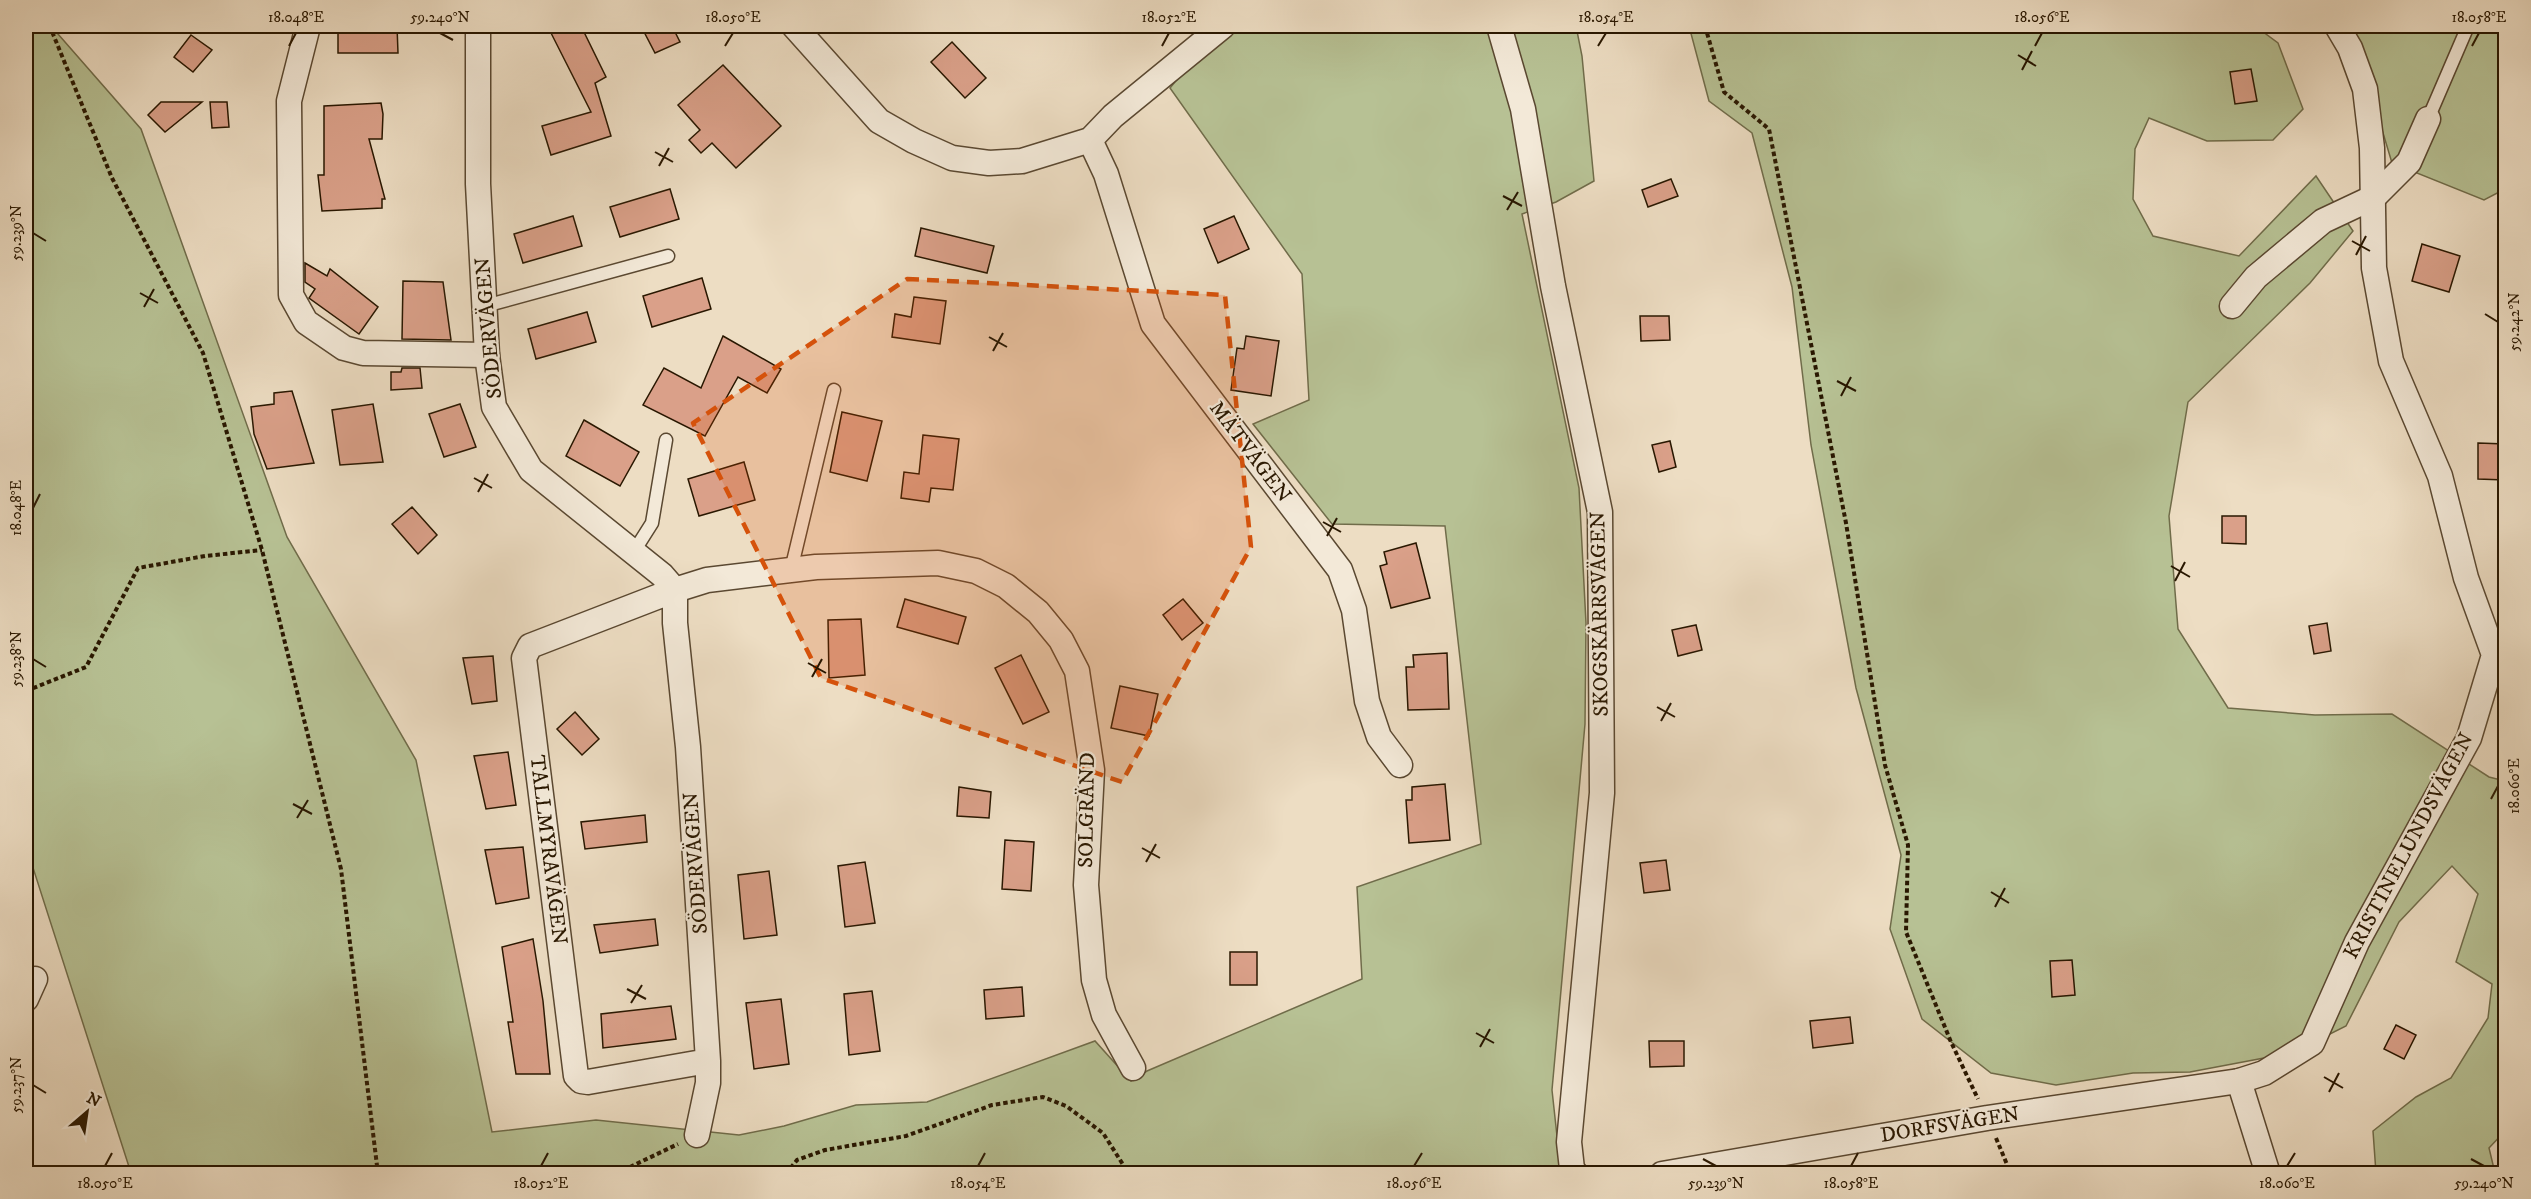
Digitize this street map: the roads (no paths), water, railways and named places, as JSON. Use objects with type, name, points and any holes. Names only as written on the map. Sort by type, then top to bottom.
[{"type":"street","points":[[308,26],[290,101],[292,214],[289,276],[291,295],[306,322],[344,348],[363,353],[487,356]]},
{"type":"street","name":"SÖDERVÄGEN","points":[[478,26],[478,173],[487,356],[494,407],[531,470],[662,575],[675,590],[675,623],[688,747],[708,1061],[708,1083],[697,1135]]},
{"type":"street","points":[[794,26],[879,121],[914,141],[952,158],[989,163],[1022,161],[1090,140],[1113,116],[1223,26]]},
{"type":"street","name":"SKOGSKÄRRSVÄGEN","points":[[1498,26],[1523,109],[1553,286],[1600,512],[1602,793],[1569,1142],[1572,1169],[1575,1173]]},
{"type":"street","name":"KRISTINELUNDSVÄGEN","points":[[2239,1081],[2264,1073],[2312,1042],[2357,942],[2469,738],[2494,655],[2466,578],[2439,476],[2391,361],[2374,268],[2372,148],[2366,89],[2350,48],[2337,26]]},
{"type":"street","points":[[2232,306],[2256,277],[2323,222],[2374,197],[2409,162],[2428,119]]},
{"type":"street","name":"MÄTVÄGEN","points":[[1090,140],[1106,174],[1154,324],[1340,570],[1354,610],[1367,702],[1379,737],[1400,765]]},
{"type":"street","name":"SOLGRÄND","points":[[675,590],[707,580],[791,570],[901,562],[938,563],[976,571],[1006,586],[1038,612],[1061,640],[1077,671],[1092,770],[1086,885],[1094,981],[1104,1015],[1133,1068]]},
{"type":"street","name":"TALLMYRAVÄGEN","points":[[675,590],[530,646],[524,658],[576,1076],[581,1081],[588,1082],[708,1061]]},
{"type":"street","points":[[2239,1081],[2268,1173]]},
{"type":"street","name":"DORFSVÄGEN","points":[[1662,1173],[1789,1163],[1987,1118],[2239,1081]]},
{"type":"lane","points":[[2428,119],[2468,26]]},
{"type":"lane","points":[[485,306],[668,256]]},
{"type":"lane","points":[[791,570],[834,390]]},
{"type":"lane","points":[[633,553],[652,523],[666,440]]}]
